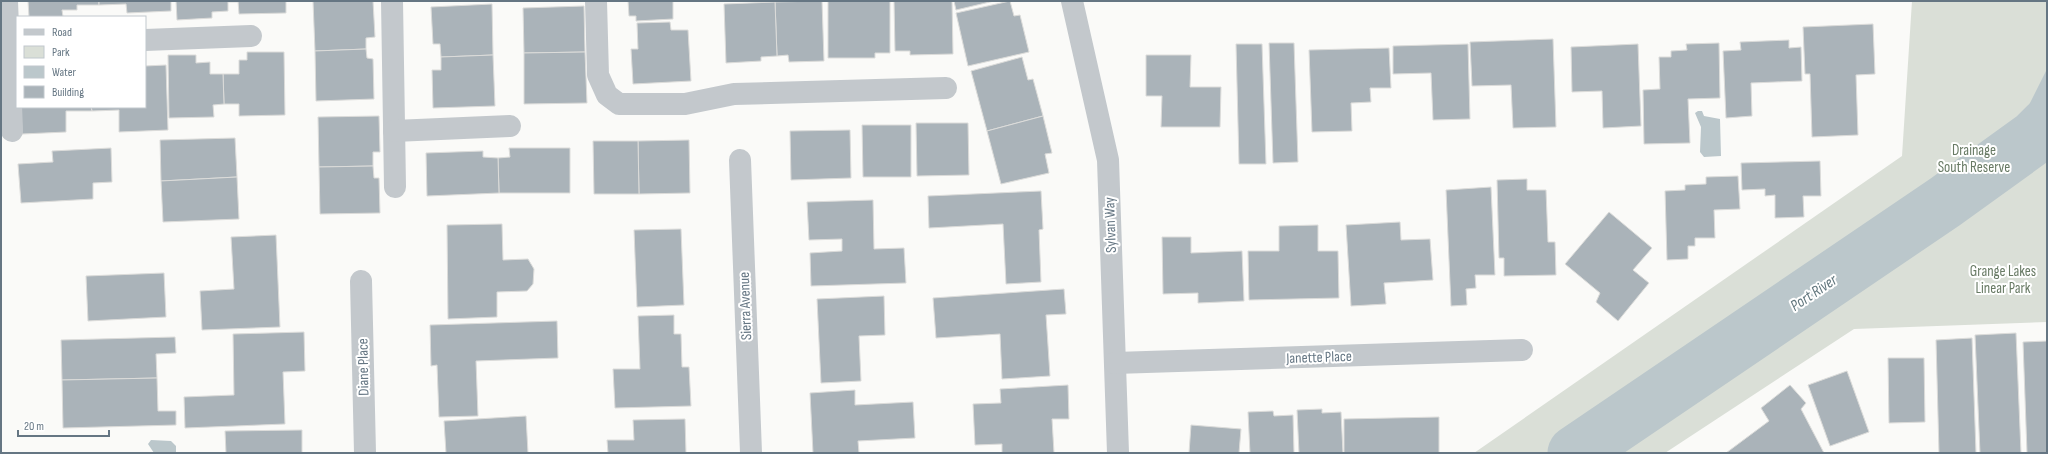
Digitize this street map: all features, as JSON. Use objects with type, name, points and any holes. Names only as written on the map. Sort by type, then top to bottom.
[{"type":"street","points":[[7,1],[13,45],[12,131]]},
{"type":"street","points":[[392,1],[395,187]]},
{"type":"street","points":[[596,1],[598,75],[607,95],[619,104],[685,104],[734,94],[946,88]]},
{"type":"street","name":"Sylvan Way","points":[[1072,1],[1108,160],[1118,453]]},
{"type":"street","points":[[146,40],[251,36]]},
{"type":"street","points":[[394,131],[510,126]]},
{"type":"street","name":"Sierra Avenue","points":[[740,160],[751,453]]},
{"type":"street","name":"Diane Place","points":[[361,281],[365,453]]},
{"type":"street","name":"Janette Place","points":[[1115,363],[1522,350]]},
{"type":"green space","name":"Drainage South Reserve","points":[[1912,1],[2047,1],[2047,322],[1854,329],[1665,453],[1474,453],[1902,156]]},
{"type":"water","points":[[2047,69],[2047,151],[2046,152],[2022,119]]},
{"type":"water","points":[[1702,111],[1704,116],[1720,119],[1721,156],[1704,157],[1700,152],[1701,127],[1695,113]]},
{"type":"water","points":[[151,440],[171,441],[176,446],[176,453],[154,453],[148,444]]},
{"type":"building","points":[[28,1],[99,1],[99,5],[77,5],[77,10],[62,10],[63,16],[29,16]]},
{"type":"building","points":[[99,1],[171,1],[171,11],[127,13],[126,4],[99,5]]},
{"type":"building","points":[[176,1],[238,2],[228,2],[228,11],[212,12],[212,18],[177,20]]},
{"type":"building","points":[[238,1],[286,1],[286,13],[239,14]]},
{"type":"building","points":[[313,1],[373,1],[375,37],[366,38],[366,49],[315,51]]},
{"type":"building","points":[[628,1],[673,1],[673,19],[636,21],[636,16],[629,16]]},
{"type":"building","points":[[822,1],[824,61],[789,62],[788,55],[777,56],[775,2]]},
{"type":"building","points":[[828,1],[890,1],[890,53],[875,53],[875,58],[828,58]]},
{"type":"building","points":[[894,1],[952,1],[953,54],[910,55],[910,51],[895,51]]},
{"type":"building","points":[[954,1],[994,1],[956,10]]},
{"type":"building","points":[[1010,1],[1014,16],[1020,15],[1029,52],[968,66],[956,13]]},
{"type":"building","points":[[775,2],[777,56],[761,57],[761,61],[726,63],[724,4]]},
{"type":"building","points":[[492,4],[493,55],[441,57],[440,44],[433,44],[431,7]]},
{"type":"building","points":[[584,6],[585,52],[524,53],[523,8]]},
{"type":"building","points":[[670,22],[671,30],[688,30],[691,81],[633,84],[631,49],[638,49],[637,23]]},
{"type":"building","points":[[1873,24],[1875,74],[1856,75],[1858,135],[1812,137],[1810,74],[1805,74],[1803,27]]},
{"type":"building","points":[[1553,39],[1556,127],[1513,128],[1511,85],[1472,86],[1470,42]]},
{"type":"building","points":[[1789,40],[1789,48],[1801,47],[1802,81],[1751,83],[1752,116],[1726,118],[1723,51],[1741,50],[1740,42]]},
{"type":"building","points":[[1269,43],[1294,43],[1298,162],[1273,163]]},
{"type":"building","points":[[1719,43],[1720,98],[1688,99],[1690,143],[1644,144],[1643,90],[1660,89],[1659,57],[1671,57],[1671,51],[1687,50],[1686,44]]},
{"type":"building","points":[[1236,44],[1262,44],[1266,164],[1239,164]]},
{"type":"building","points":[[1468,44],[1470,119],[1433,120],[1431,73],[1393,74],[1393,46]]},
{"type":"building","points":[[1638,44],[1641,126],[1603,128],[1602,91],[1572,92],[1571,47]]},
{"type":"building","points":[[1389,48],[1391,88],[1370,88],[1371,102],[1351,103],[1352,131],[1312,132],[1309,50]]},
{"type":"building","points":[[366,49],[367,58],[373,59],[374,99],[316,101],[315,51]]},
{"type":"building","points":[[247,52],[284,52],[285,115],[239,116],[239,104],[224,104],[223,74],[239,74],[239,60],[247,60]]},
{"type":"building","points":[[585,52],[587,103],[524,104],[524,53]]},
{"type":"building","points":[[168,55],[196,55],[196,63],[210,62],[210,74],[223,74],[224,104],[213,105],[214,117],[169,118]]},
{"type":"building","points":[[493,55],[495,106],[433,108],[432,70],[441,70],[441,57]]},
{"type":"building","points":[[1146,55],[1191,55],[1190,87],[1221,87],[1220,127],[1161,127],[1162,96],[1146,96]]},
{"type":"building","points":[[1022,57],[1028,80],[1033,79],[1043,116],[987,131],[971,71]]},
{"type":"building","points":[[166,65],[168,130],[119,132],[119,110],[92,111],[91,108],[146,108],[146,66]]},
{"type":"building","points":[[21,108],[91,108],[92,111],[66,111],[66,132],[22,134]]},
{"type":"building","points":[[379,116],[380,152],[373,152],[373,166],[319,167],[318,117]]},
{"type":"building","points":[[1043,116],[1052,153],[1045,154],[1049,173],[1001,184],[987,131]]},
{"type":"building","points":[[916,123],[968,123],[969,175],[917,176]]},
{"type":"building","points":[[862,125],[911,125],[911,177],[863,177]]},
{"type":"building","points":[[850,130],[851,178],[791,180],[790,131]]},
{"type":"building","points":[[235,138],[237,177],[161,181],[160,140]]},
{"type":"building","points":[[689,140],[690,193],[639,194],[638,141]]},
{"type":"building","points":[[593,141],[638,141],[639,194],[594,194]]},
{"type":"building","points":[[111,148],[112,182],[93,183],[93,199],[21,203],[18,164],[53,162],[52,151]]},
{"type":"building","points":[[509,148],[570,148],[570,193],[499,193],[498,158],[510,157]]},
{"type":"building","points":[[483,151],[483,157],[498,158],[499,193],[427,196],[426,153]]},
{"type":"building","points":[[1820,161],[1821,196],[1803,196],[1804,217],[1775,218],[1775,195],[1765,196],[1765,189],[1742,190],[1741,163]]},
{"type":"building","points":[[373,166],[374,178],[379,178],[380,213],[320,214],[319,167]]},
{"type":"building","points":[[1738,176],[1740,209],[1714,210],[1715,238],[1695,238],[1695,246],[1688,246],[1688,259],[1667,260],[1665,191],[1685,190],[1685,185],[1706,184],[1706,177]]},
{"type":"building","points":[[237,177],[239,219],[163,222],[161,181]]},
{"type":"building","points":[[1527,179],[1527,190],[1546,190],[1548,242],[1555,242],[1556,275],[1504,276],[1504,258],[1499,258],[1497,180]]},
{"type":"building","points":[[1491,187],[1495,275],[1475,275],[1476,288],[1466,289],[1467,305],[1451,306],[1446,190]]},
{"type":"building","points":[[1041,191],[1043,229],[1039,230],[1041,282],[1006,284],[1003,224],[929,228],[928,196]]},
{"type":"building","points":[[873,200],[874,249],[904,248],[906,283],[811,286],[810,253],[842,251],[842,239],[809,240],[807,202]]},
{"type":"building","points":[[1609,212],[1652,248],[1633,270],[1649,283],[1618,321],[1596,302],[1600,293],[1565,264]]},
{"type":"building","points":[[1400,222],[1401,240],[1430,239],[1433,280],[1384,283],[1386,304],[1351,306],[1346,225]]},
{"type":"building","points":[[502,224],[503,260],[528,259],[534,269],[533,284],[527,291],[497,292],[497,317],[448,319],[447,225]]},
{"type":"building","points":[[1318,225],[1318,251],[1338,251],[1339,298],[1249,300],[1248,251],[1279,251],[1279,226]]},
{"type":"building","points":[[681,229],[684,305],[637,307],[634,230]]},
{"type":"building","points":[[276,235],[280,327],[202,330],[200,291],[234,289],[231,237]]},
{"type":"building","points":[[1162,237],[1191,237],[1191,253],[1242,251],[1244,301],[1198,303],[1198,293],[1163,294]]},
{"type":"building","points":[[164,273],[166,317],[88,321],[86,276]]},
{"type":"building","points":[[1064,289],[1066,314],[1046,315],[1050,376],[1002,379],[1000,334],[936,338],[933,298]]},
{"type":"building","points":[[884,296],[885,335],[859,336],[861,381],[821,383],[817,299]]},
{"type":"building","points":[[674,315],[674,334],[681,334],[682,367],[689,367],[691,406],[615,408],[613,369],[640,369],[638,316]]},
{"type":"building","points":[[557,321],[558,358],[476,361],[478,416],[439,417],[437,365],[431,366],[430,325]]},
{"type":"building","points":[[304,332],[305,371],[283,372],[285,424],[185,428],[184,397],[234,395],[233,334]]},
{"type":"building","points":[[2016,333],[2021,453],[1980,453],[1975,335]]},
{"type":"building","points":[[175,337],[176,353],[156,354],[157,378],[62,380],[61,340]]},
{"type":"building","points":[[1972,338],[1976,453],[1939,453],[1936,340]]},
{"type":"building","points":[[2047,341],[2047,453],[2027,453],[2023,342]]},
{"type":"building","points":[[1888,358],[1924,358],[1925,422],[1889,423]]},
{"type":"building","points":[[1847,371],[1869,432],[1830,446],[1808,385]]},
{"type":"building","points":[[157,378],[158,411],[176,411],[176,425],[63,428],[62,380]]},
{"type":"building","points":[[1068,385],[1069,419],[1052,419],[1054,453],[1002,453],[1002,444],[975,445],[973,404],[1001,403],[1000,389]]},
{"type":"building","points":[[1790,385],[1806,403],[1801,409],[1824,453],[1726,453],[1769,421],[1761,408]]},
{"type":"building","points":[[855,390],[855,405],[913,402],[915,438],[858,441],[859,453],[813,453],[810,393]]},
{"type":"building","points":[[1322,409],[1322,413],[1341,412],[1343,453],[1299,453],[1297,410]]},
{"type":"building","points":[[1273,411],[1274,416],[1293,415],[1294,453],[1250,453],[1248,412]]},
{"type":"building","points":[[526,416],[528,453],[446,453],[444,421]]},
{"type":"building","points":[[1439,417],[1439,453],[1344,453],[1344,419]]},
{"type":"building","points":[[685,419],[686,453],[608,453],[607,440],[634,440],[633,420]]},
{"type":"building","points":[[1191,425],[1241,429],[1239,453],[1189,453]]},
{"type":"building","points":[[302,430],[302,453],[226,453],[225,431]]},
{"type":"waterway","name":"Port River","points":[[1575,453],[1945,202],[2035,137],[2047,125]]},
{"type":"park label","name":"Grange Lakes Linear Park","points":[[2003,280]]}]
